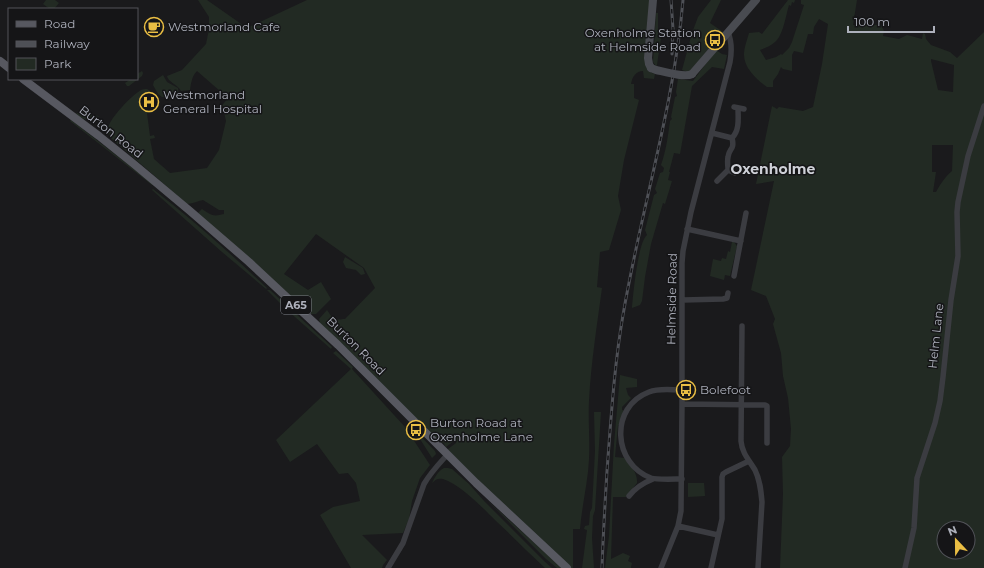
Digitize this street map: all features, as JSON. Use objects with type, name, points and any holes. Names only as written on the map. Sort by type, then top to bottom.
[{"type":"main road","points":[[653,0],[648,58],[649,64],[656,70],[685,76],[692,74],[756,0]]},
{"type":"main road","points":[[0,61],[8,67]]},
{"type":"main road","name":"Burton Road","points":[[24,80],[99,136],[190,210],[249,262],[338,345],[447,455],[567,568]]},
{"type":"street","name":"Helmside Road","points":[[661,568],[678,526],[681,511],[682,258],[687,230],[732,53],[731,41],[728,32]]},
{"type":"street","name":"Helm Lane","points":[[905,568],[914,528],[917,478],[935,423],[940,401],[958,249],[957,212],[959,197],[968,156],[984,106]]},
{"type":"street","points":[[717,181],[728,170],[728,155],[733,147],[732,138],[737,130],[739,108]]},
{"type":"street","points":[[712,133],[732,138]]},
{"type":"street","points":[[728,170],[735,174]]},
{"type":"street","points":[[734,276],[746,213]]},
{"type":"street","points":[[687,230],[741,241]]},
{"type":"street","points":[[683,300],[723,300],[727,298],[728,293]]},
{"type":"street","points":[[742,326],[745,334],[742,446],[756,473],[762,502],[758,568]]},
{"type":"street","points":[[653,479],[637,470],[628,460],[622,446],[620,435],[624,417],[636,399],[643,395],[657,390],[682,390]]},
{"type":"street","points":[[682,404],[765,405],[767,406],[768,443]]},
{"type":"street","points":[[388,568],[403,543],[424,484],[435,468],[447,455]]},
{"type":"street","points":[[711,568],[722,514],[723,474],[749,461]]},
{"type":"street","points":[[640,485],[641,473]]},
{"type":"street","points":[[629,496],[640,485],[653,479],[682,479]]},
{"type":"street","points":[[678,526],[718,535]]},
{"type":"green space","points":[[46,0],[55,0],[59,3],[55,8],[49,8],[43,4]]},
{"type":"green space","points":[[198,0],[207,0],[247,28],[307,0],[650,0],[648,70],[655,74],[654,79],[644,78],[643,71],[641,71],[633,77],[631,84],[634,84],[634,98],[639,100],[624,160],[618,196],[621,210],[609,250],[600,252],[597,287],[602,288],[594,344],[590,387],[588,468],[580,529],[573,529],[573,568],[571,568],[448,450],[456,443],[455,440],[446,447],[443,442],[441,444],[320,323],[319,319],[327,310],[335,319],[345,319],[375,288],[364,268],[316,234],[284,274],[308,290],[321,282],[331,299],[316,314],[311,314],[198,213],[202,209],[210,214],[217,215],[224,214],[224,210],[219,210],[203,200],[187,204],[109,136],[108,128],[117,113],[142,89],[147,89],[154,96],[154,100],[149,100],[147,105],[147,111],[152,112],[147,113],[150,136],[154,135],[155,138],[150,139],[154,159],[170,173],[207,168],[219,150],[226,121],[224,112],[220,108],[228,98],[197,71],[191,82],[190,90],[181,91],[169,80],[167,76],[182,70],[206,44],[209,29],[209,17]]},
{"type":"green space","points":[[711,0],[721,0],[710,23],[723,32],[690,71],[688,72],[682,70],[698,17]]},
{"type":"green space","points":[[788,0],[795,0],[794,3],[792,2],[791,6],[789,5],[784,25],[778,39],[768,47],[760,50],[766,60],[776,57],[781,54],[782,55],[789,48],[792,42],[804,5],[801,4],[801,0],[857,0],[853,25],[881,25],[884,31],[883,36],[899,39],[907,35],[922,39],[923,33],[931,45],[950,52],[957,58],[984,32],[984,568],[780,568],[783,494],[782,457],[790,446],[791,429],[781,353],[773,324],[775,319],[766,296],[751,290],[774,181],[756,184],[772,106],[777,109],[779,107],[803,111],[813,107],[822,64],[828,24],[819,19],[814,27],[813,34],[808,34],[803,53],[794,51],[792,55],[792,71],[781,67],[773,81],[773,87],[767,87],[759,81],[746,64],[744,50],[749,33],[759,32],[762,34]],"holes":[[[931,59],[954,65],[953,92],[938,90]],[[932,145],[953,145],[952,171],[943,180],[936,192],[933,192],[936,172],[932,172]]]},
{"type":"green space","points":[[656,13],[658,13],[658,38],[661,38],[656,66],[653,62]]},
{"type":"green space","points":[[716,50],[727,55],[724,69],[712,67],[692,86],[680,154],[674,153],[668,180],[672,181],[665,204],[663,203],[651,244],[642,301],[640,305],[632,308],[641,248],[647,235],[645,230],[654,195],[657,193],[655,189],[660,173],[663,172],[664,168],[661,165],[666,149],[675,97],[677,96],[676,92],[678,79],[693,81]]},
{"type":"green space","points":[[142,71],[143,73],[138,79],[138,73]]},
{"type":"green space","points":[[163,75],[167,82],[178,88],[179,95],[177,92],[168,92],[167,97],[162,97],[158,94],[153,85],[154,81]]},
{"type":"green space","points":[[130,80],[137,80],[129,86],[125,83]]},
{"type":"green space","points":[[76,114],[99,116],[88,120],[79,116]]},
{"type":"green space","points":[[71,120],[153,184],[152,185],[70,121]]},
{"type":"green space","points":[[153,189],[211,237],[267,288],[266,289],[222,252],[152,190]]},
{"type":"green space","points":[[732,242],[734,242],[737,246],[730,276],[725,275],[724,280],[710,276],[713,259],[721,261],[722,258],[726,259],[728,251],[730,252]]},
{"type":"green space","points":[[345,257],[363,268],[365,274],[361,275],[356,270],[346,268],[343,262]]},
{"type":"green space","points":[[267,290],[270,290],[332,347],[331,349],[286,309]]},
{"type":"green space","points":[[336,351],[353,367],[352,369],[405,427],[430,465],[420,478],[412,501],[409,519],[403,533],[362,535],[387,560],[382,568],[351,568],[320,515],[333,507],[360,501],[356,483],[348,473],[339,474],[317,444],[290,462],[276,440],[351,369],[333,353]]},
{"type":"green space","points":[[620,375],[637,379],[637,387],[626,388],[628,395],[631,398],[622,407],[622,410],[625,411],[620,425],[618,425],[615,457],[625,458],[635,473],[637,483],[626,497],[613,497],[611,559],[623,553],[630,556],[628,561],[632,563],[631,568],[605,568],[609,536],[614,444]]},
{"type":"green space","points":[[594,412],[601,412],[592,538],[594,568],[582,568],[587,530],[584,529],[585,526],[589,525],[590,512],[592,508],[595,451]]},
{"type":"green space","points":[[405,420],[435,451],[436,454],[432,458],[420,439]]},
{"type":"green space","points":[[444,468],[452,469],[469,484],[485,502],[552,568],[545,568],[478,503],[457,486],[443,479],[437,479],[432,483],[438,472]]},
{"type":"green space","points":[[688,483],[704,483],[705,496],[688,497]]},
{"type":"green space","points":[[488,501],[562,568],[557,568],[546,559]]},
{"type":"railway","points":[[671,0],[673,29],[672,54]]},
{"type":"railway","points":[[602,568],[610,432],[620,334],[630,275],[665,119],[679,40],[683,0]]},
{"type":"place","name":"Westmorland Cafe","points":[[154,27]]},
{"type":"place","name":"Oxenholme Station at Helmside Road","points":[[715,40]]},
{"type":"place","name":"Westmorland General Hospital","points":[[149,102]]},
{"type":"place","name":"Bolefoot","points":[[686,390]]},
{"type":"place","name":"Burton Road at Oxenholme Lane","points":[[416,430]]},
{"type":"district","name":"Oxenholme","points":[[773,169]]}]
